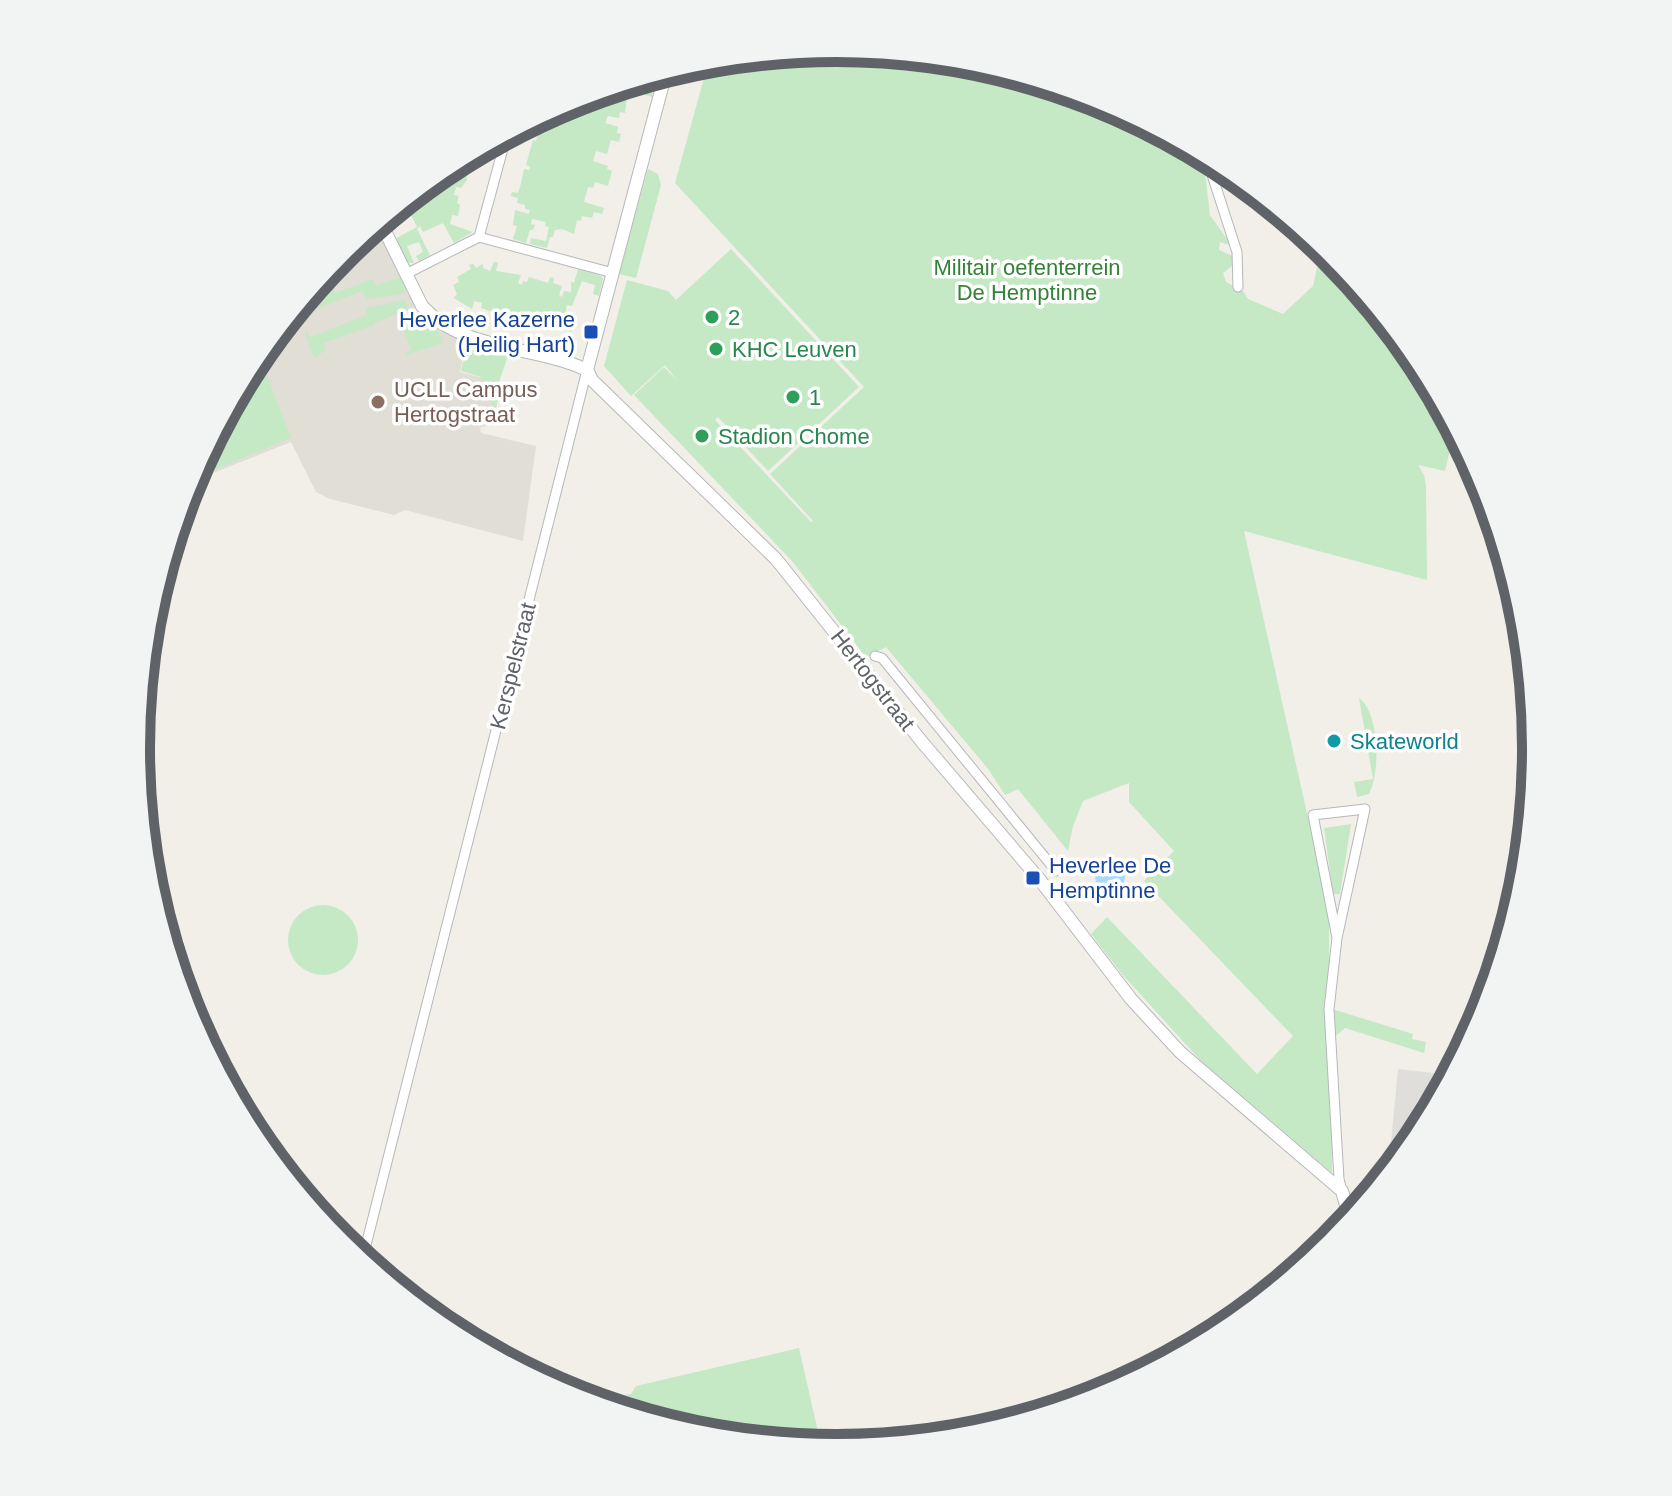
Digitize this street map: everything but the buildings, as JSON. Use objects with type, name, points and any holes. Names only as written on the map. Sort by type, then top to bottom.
[{"type":"street","name":"Kerspelstraat","points":[[366,1247],[587,370],[663,84]]},
{"type":"street","points":[[479,237],[503,149]]},
{"type":"street","points":[[1212,175],[1237,252],[1238,287]]},
{"type":"street","points":[[385,231],[422,306],[457,332],[587,370]]},
{"type":"street","points":[[406,274],[479,237],[613,273]]},
{"type":"street","name":"Hertogstraat","points":[[587,370],[592,380],[776,559],[922,742],[1040,880],[1131,999],[1180,1052],[1342,1191],[1346,1206]]},
{"type":"street","points":[[875,656],[882,658],[1056,871]]},
{"type":"street","points":[[1337,938],[1313,815],[1365,809],[1337,938],[1329,1009],[1342,1191]]},
{"type":"shaded area","name":"UCLL Campus Hertogstraat","points":[[380,236],[417,311],[446,332],[465,340],[460,372],[502,383],[492,423],[480,428],[481,433],[536,446],[523,541],[405,510],[394,515],[330,499],[316,492],[291,442],[206,476],[242,405],[292,330],[320,296]]},
{"type":"shaded area","points":[[1398,1069],[1439,1074],[1430,1091],[1390,1152]]},
{"type":"green space","name":"Militair oefenterrein De Hemptinne","points":[[791,63],[881,63],[970,75],[1014,85],[1099,114],[1179,154],[1213,176],[1205,173],[1210,215],[1232,246],[1220,242],[1219,250],[1233,256],[1236,263],[1223,273],[1226,282],[1243,291],[1248,299],[1283,314],[1313,286],[1319,261],[1380,330],[1406,367],[1451,445],[1445,471],[1418,465],[1426,486],[1427,580],[1244,531],[1329,912],[1329,1008],[1413,1034],[1412,1039],[1426,1042],[1424,1053],[1345,1028],[1331,1040],[1332,1173],[1201,1061],[1122,974],[1091,934],[1107,917],[1257,1074],[1293,1036],[1144,881],[1174,851],[1129,802],[1129,783],[1083,801],[1068,851],[1018,789],[1005,795],[989,770],[886,647],[866,657],[792,561],[634,395],[664,367],[677,380],[665,365],[631,396],[604,366],[627,280],[668,291],[676,300],[731,249],[859,387],[768,471],[718,417],[715,420],[813,521],[770,474],[864,387],[675,183],[705,75]]},
{"type":"green space","points":[[635,92],[653,93],[652,97]]},
{"type":"green space","points":[[627,94],[625,113],[620,112],[619,118],[608,116],[605,123],[618,127],[617,133],[621,134],[619,142],[611,140],[607,154],[596,151],[593,161],[608,166],[607,169],[612,171],[608,186],[595,182],[593,188],[588,187],[584,202],[604,208],[602,214],[594,212],[592,218],[582,216],[581,221],[577,220],[574,234],[562,229],[555,230],[547,248],[530,244],[531,238],[546,241],[549,227],[545,226],[546,222],[532,219],[531,224],[535,225],[526,243],[513,239],[517,226],[513,225],[515,210],[529,214],[530,210],[517,203],[518,198],[511,196],[512,192],[518,193],[524,169],[529,170],[530,167],[526,165],[533,140],[536,141],[539,131],[543,132],[547,126],[573,114]]},
{"type":"green space","points":[[648,169],[658,174],[661,185],[636,278],[619,274]]},
{"type":"green space","points":[[466,171],[467,180],[461,188],[456,187],[454,195],[459,196],[458,216],[452,215],[450,224],[473,232],[454,243],[443,223],[423,232],[420,226],[417,229],[430,255],[419,261],[416,256],[423,252],[419,242],[407,246],[414,263],[407,263],[395,239],[417,227],[411,215],[406,217],[418,204]]},
{"type":"green space","points":[[494,262],[498,263],[496,271],[521,275],[518,283],[522,285],[529,277],[548,283],[550,277],[554,278],[553,283],[562,286],[559,295],[562,297],[564,291],[571,292],[571,282],[574,283],[578,269],[601,276],[599,296],[593,294],[595,285],[582,281],[572,306],[567,305],[565,314],[572,316],[572,332],[550,326],[548,331],[537,328],[538,322],[527,319],[524,328],[520,327],[521,321],[517,320],[519,314],[510,311],[508,317],[481,308],[482,303],[474,301],[472,309],[454,298],[457,294],[453,285],[459,282],[457,277],[471,269],[469,265],[473,264],[476,268],[483,264],[483,268],[490,271]]},
{"type":"green space","points":[[400,277],[406,289],[404,294],[366,299],[362,291],[308,312],[331,284],[335,293],[373,279],[376,286]]},
{"type":"green space","points":[[405,300],[409,309],[323,343],[326,350],[314,358],[305,334],[307,331],[310,337],[367,315],[365,308]]},
{"type":"green space","points":[[410,313],[434,328],[443,343],[406,355],[411,350],[399,317]]},
{"type":"green space","points":[[467,346],[508,356],[499,382],[502,383],[492,423],[488,413],[494,410],[481,377],[461,371]]},
{"type":"green space","points":[[265,369],[291,438],[208,472],[242,405]]},
{"type":"green space","points":[[1359,698],[1366,705],[1374,727],[1376,768],[1369,794],[1357,797],[1354,782],[1373,779]]},
{"type":"green space","points":[[1351,824],[1340,894],[1333,894],[1324,828]]},
{"type":"green space","points":[[323,905],[348,915],[358,940],[348,965],[323,975],[298,965],[288,940],[298,915]]},
{"type":"green space","points":[[799,1348],[818,1434],[702,1421],[658,1411],[615,1398],[601,1393],[609,1391],[614,1397],[631,1394],[636,1386]]},
{"type":"water","points":[[1110,861],[1121,865],[1125,876],[1121,887],[1110,891],[1099,887],[1095,876],[1099,865]]},
{"type":"place","name":"2","points":[[712,317]]},
{"type":"place","name":"Heverlee Kazerne (Heilig Hart)","points":[[591,332]]},
{"type":"place","name":"KHC Leuven","points":[[716,349]]},
{"type":"place","name":"1","points":[[793,397]]},
{"type":"place","name":"UCLL Campus Hertogstraat","points":[[378,402]]},
{"type":"place","name":"Stadion Chome","points":[[702,436]]},
{"type":"place","name":"Skateworld","points":[[1334,741]]},
{"type":"place","name":"Heverlee De Hemptinne","points":[[1033,878]]}]
